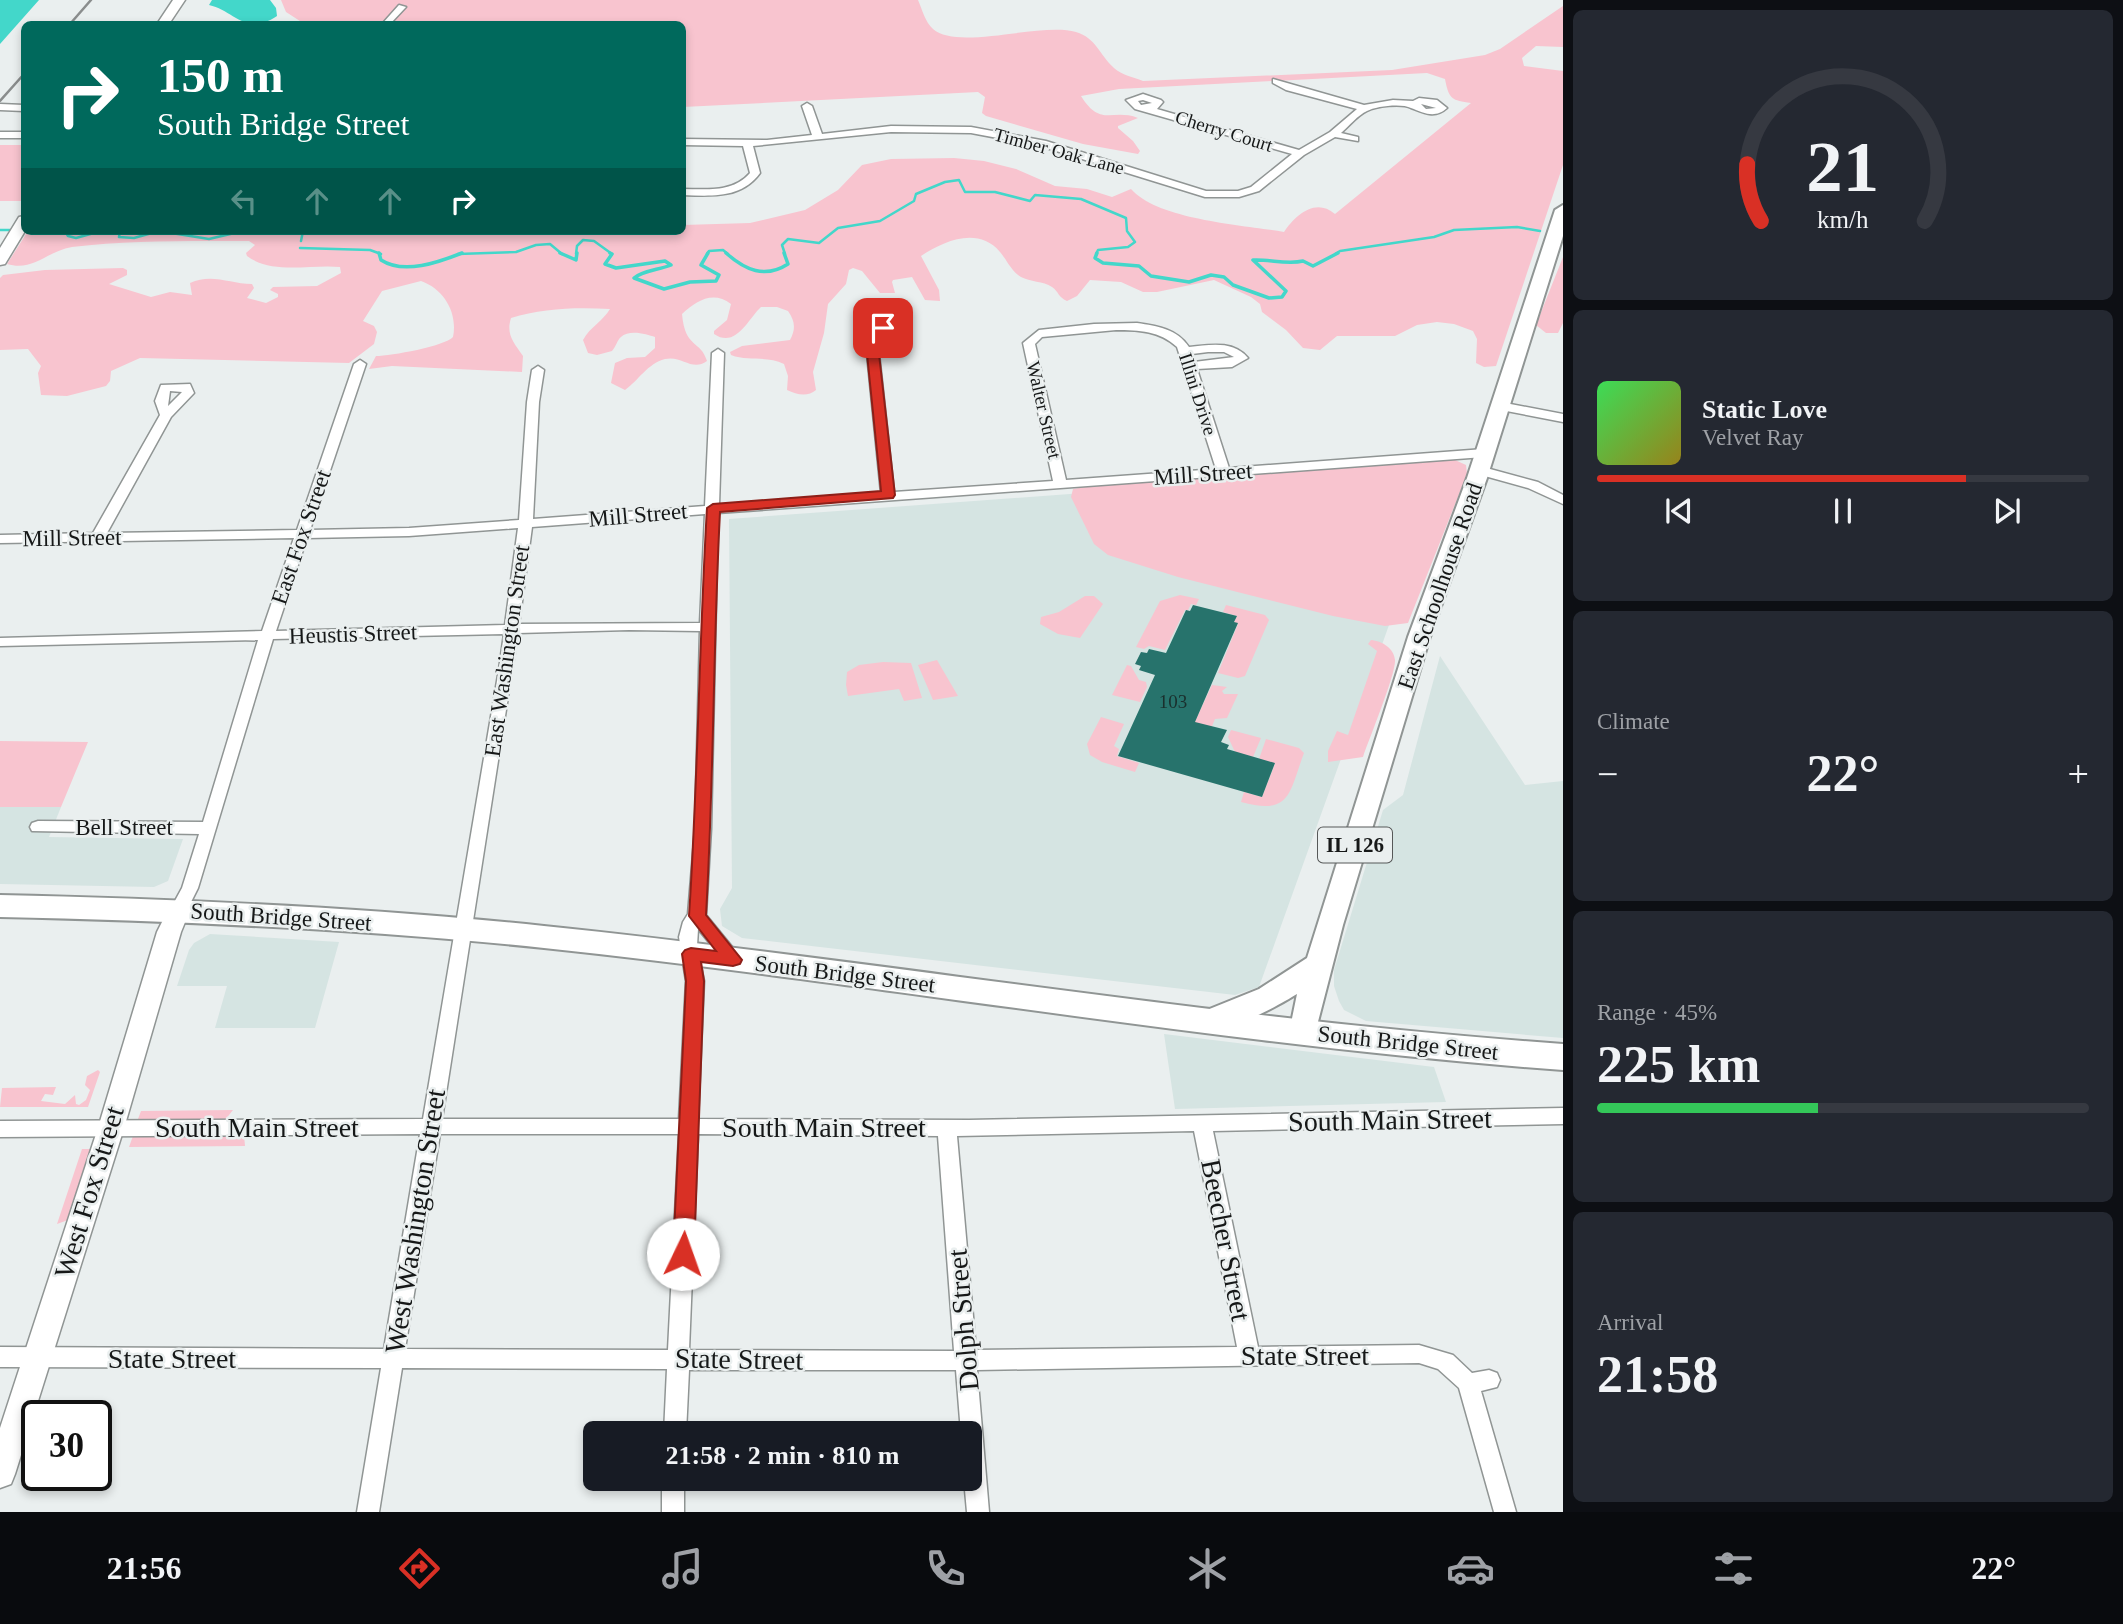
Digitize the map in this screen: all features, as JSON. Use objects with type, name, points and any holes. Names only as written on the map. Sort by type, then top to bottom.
[{"type":"highway","name":"South Bridge Street","points":[[0,906],[179,910],[462,930],[691,954],[1303,1032],[1452,1049],[1563,1057]]},
{"type":"main road","name":"East Schoolhouse Road","points":[[1303,1032],[1334,911],[1419,637],[1482,462],[1561,217]]},
{"type":"main road","points":[[1212,1020],[1257,1004],[1293,986],[1320,963]]},
{"type":"street","points":[[165,21],[179,0]]},
{"type":"street","points":[[389,21],[402,7]]},
{"type":"street","points":[[1276,81],[1289,88],[1364,108],[1393,103],[1414,104]]},
{"type":"street","points":[[807,106],[818,138]]},
{"type":"street","points":[[0,107],[21,108]]},
{"type":"street","name":"Cherry Court","points":[[1147,108],[1300,153]]},
{"type":"street","name":"Timber Oak Lane","points":[[686,142],[747,143],[918,127],[993,132],[1042,143],[1216,195],[1239,194],[1255,189],[1300,153],[1334,134],[1364,108]]},
{"type":"street","points":[[1334,134],[1354,139]]},
{"type":"street","points":[[0,135],[21,135]]},
{"type":"street","points":[[686,192],[735,189],[750,182],[755,173],[747,143]]},
{"type":"street","points":[[0,261],[21,225]]},
{"type":"street","points":[[883,328],[873,354],[888,495]]},
{"type":"street","name":"Illini Drive","points":[[1032,338],[1039,334],[1151,328],[1174,336],[1185,351],[1224,472]]},
{"type":"street","name":"Walter Street","points":[[1032,338],[1030,346],[1060,484]]},
{"type":"street","points":[[1185,351],[1225,349],[1235,351],[1242,358],[1232,363],[1189,366]]},
{"type":"street","points":[[718,353],[707,627],[703,829],[697,916],[733,960]]},
{"type":"street","name":"East Fox Street","points":[[179,910],[190,888],[267,636],[360,364]]},
{"type":"street","name":"East Washington Street","points":[[462,930],[474,872],[525,524],[533,402],[538,370]]},
{"type":"street","points":[[1500,406],[1563,418]]},
{"type":"street","points":[[97,538],[166,415]]},
{"type":"street","name":"Mill Street","points":[[0,540],[303,535],[525,524],[1224,472],[1482,462],[1563,500]]},
{"type":"street","name":"Heustis Street","points":[[0,642],[629,626],[707,627]]},
{"type":"street","name":"Bell Street","points":[[38,827],[209,828]]},
{"type":"street","name":"West Fox Street","points":[[0,1474],[111,1128],[158,968],[179,910]]},
{"type":"street","points":[[675,1421],[695,981],[688,933],[691,921],[697,916]]},
{"type":"street","name":"West Washington Street","points":[[368,1512],[462,930]]},
{"type":"street","name":"South Main Street","points":[[0,1129],[690,1126],[947,1128],[1563,1116]]},
{"type":"street","name":"Beecher Street","points":[[1202,1125],[1249,1355]]},
{"type":"street","name":"Dolph Street","points":[[947,1128],[978,1512]]},
{"type":"street","name":"State Street","points":[[0,1357],[967,1359],[1419,1354],[1445,1362],[1479,1381],[1505,1512]]},
{"type":"street","points":[[673,1491],[673,1512]]},
{"type":"shaded area","points":[[281,0],[918,0],[930,26],[945,35],[980,37],[1042,30],[1076,32],[1093,42],[1117,70],[1143,81],[1392,70],[1485,55],[1500,49],[1563,6],[1563,47],[1536,46],[1522,58],[1524,66],[1563,71],[1563,165],[1496,366],[1484,367],[1476,363],[1477,339],[1473,331],[1454,324],[1437,322],[1417,325],[1395,336],[1337,336],[1320,350],[1303,348],[1286,330],[1262,312],[1260,304],[1251,297],[1214,280],[1157,292],[1143,292],[1121,282],[1090,280],[1077,296],[1067,301],[1048,285],[1018,275],[991,244],[971,238],[950,241],[921,256],[939,290],[940,301],[925,300],[912,277],[893,280],[895,293],[880,293],[862,271],[853,268],[849,270],[846,284],[828,304],[824,333],[813,372],[816,390],[806,394],[787,390],[788,376],[784,364],[738,357],[730,352],[742,346],[790,340],[794,325],[788,311],[777,307],[761,307],[741,331],[729,338],[722,338],[714,334],[714,331],[727,320],[731,304],[718,298],[699,301],[682,314],[686,333],[707,361],[696,365],[671,358],[659,361],[625,390],[611,383],[615,363],[627,358],[645,357],[655,348],[655,337],[629,333],[620,338],[612,351],[597,355],[588,353],[583,340],[610,309],[560,309],[511,318],[510,333],[523,356],[522,372],[392,366],[369,369],[376,356],[429,347],[453,337],[453,319],[448,303],[436,290],[421,281],[382,291],[363,321],[374,326],[377,332],[374,344],[349,363],[140,358],[111,371],[110,381],[106,386],[67,396],[41,395],[38,373],[41,366],[28,349],[0,350],[0,278],[3,275],[45,270],[123,268],[127,270],[127,275],[109,284],[151,297],[170,292],[192,295],[190,283],[213,279],[252,284],[254,288],[247,298],[266,303],[278,297],[278,294],[270,290],[273,287],[317,286],[341,273],[340,267],[280,267],[257,262],[247,256],[246,253],[255,245],[249,241],[160,241],[72,247],[25,265],[7,264],[25,235],[686,235],[686,225],[750,223],[805,210],[838,190],[862,165],[891,159],[954,158],[984,161],[1016,169],[1055,186],[1087,189],[1112,197],[1131,189],[1161,208],[1181,214],[1203,220],[1284,232],[1300,215],[1313,208],[1328,209],[1335,214],[1471,103],[1452,98],[1445,79],[1427,73],[1119,89],[1081,96],[1095,112],[1138,118],[1118,128],[1133,141],[1140,151],[1138,154],[1083,144],[986,116],[982,113],[985,97],[978,92],[686,107],[686,21],[300,21],[286,12]]},
{"type":"shaded area","points":[[0,145],[21,145],[21,201],[0,201]]},
{"type":"shaded area","points":[[1563,257],[1563,323],[1558,333],[1546,333],[1536,325]]},
{"type":"shaded area","points":[[1455,460],[1466,465],[1467,474],[1408,623],[1385,626],[1333,616],[1178,577],[1108,555],[1094,544],[1071,497],[1073,489],[1085,487]]},
{"type":"shaded area","points":[[1437,467],[1444,472],[1259,987],[1235,995],[742,938],[722,926],[720,909],[732,888],[729,519]]},
{"type":"shaded area","points":[[1180,595],[1199,599],[1196,605],[1191,604],[1188,610],[1185,610],[1165,650],[1149,646],[1144,649],[1136,647],[1160,601]]},
{"type":"shaded area","points":[[1085,596],[1094,596],[1103,604],[1080,638],[1058,634],[1040,624],[1041,617],[1059,612]]},
{"type":"shaded area","points":[[1226,605],[1265,615],[1269,620],[1245,676],[1238,678],[1218,673],[1238,624],[1234,622],[1237,616],[1223,612]]},
{"type":"shaded area","points":[[1371,640],[1387,646],[1394,656],[1387,692],[1363,757],[1328,762],[1328,751],[1337,731],[1348,735],[1377,651],[1368,644]]},
{"type":"shaded area","points":[[1440,656],[1525,785],[1563,781],[1563,1038],[1366,1021],[1344,1010],[1334,986],[1334,970],[1383,810],[1403,795]]},
{"type":"shaded area","points":[[937,660],[958,696],[933,700],[918,665]]},
{"type":"shaded area","points":[[911,663],[922,698],[904,701],[899,689],[848,696],[847,672],[859,665]]},
{"type":"shaded area","points":[[1127,665],[1131,666],[1139,680],[1146,682],[1147,687],[1140,702],[1112,695]]},
{"type":"shaded area","points":[[1212,685],[1227,687],[1222,691],[1224,694],[1238,694],[1227,718],[1215,719],[1210,731],[1193,726]]},
{"type":"shaded area","points":[[1101,717],[1124,724],[1114,746],[1119,749],[1117,756],[1139,763],[1135,772],[1102,762],[1090,755],[1087,744]]},
{"type":"shaded area","points":[[1231,730],[1261,738],[1253,757],[1235,752],[1228,737]]},
{"type":"shaded area","points":[[1266,739],[1299,748],[1304,753],[1291,790],[1286,798],[1270,806],[1241,802],[1244,792],[1262,797],[1275,764],[1259,759]]},
{"type":"shaded area","points":[[0,741],[88,742],[61,807],[0,807]]},
{"type":"shaded area","points":[[0,807],[61,807],[49,837],[183,839],[168,881],[154,887],[0,884]]},
{"type":"shaded area","points":[[210,934],[339,942],[315,1028],[215,1028],[227,986],[177,986],[189,950],[194,943]]},
{"type":"shaded area","points":[[1164,1034],[1434,1067],[1446,1102],[1175,1109]]},
{"type":"shaded area","points":[[98,1070],[100,1072],[88,1107],[0,1107],[2,1088],[56,1087],[53,1095],[45,1094],[41,1101],[65,1104],[75,1095],[76,1104],[79,1105],[86,1100],[90,1090],[85,1085],[87,1076]]},
{"type":"shaded area","points":[[233,1110],[225,1120],[138,1119],[141,1111]]},
{"type":"shaded area","points":[[244,1135],[245,1146],[129,1147],[133,1136]]},
{"type":"shaded area","points":[[82,1149],[92,1149],[68,1220],[57,1224]]},
{"type":"water","points":[[0,0],[39,0],[0,44]]},
{"type":"water","points":[[212,0],[270,0],[276,8],[277,16],[268,21],[241,21],[209,5]]},
{"type":"building","points":[[1193,605],[1237,616],[1234,622],[1238,623],[1195,722],[1227,730],[1221,742],[1229,745],[1227,749],[1275,763],[1262,797],[1118,756],[1155,675],[1139,670],[1141,666],[1135,664],[1141,652],[1147,653],[1149,649],[1166,653],[1186,610],[1190,611]]},
{"type":"waterway","points":[[785,254],[782,245],[788,239],[819,243],[838,228],[880,221],[914,201],[916,194],[945,182],[959,180],[965,192],[995,192],[1030,201],[1035,195],[1081,199],[1126,218],[1127,231],[1135,242],[1128,247],[1098,250],[1096,254]]},
{"type":"waterway","points":[[1335,254],[1340,251],[1434,237],[1454,230],[1517,227],[1540,231]]},
{"type":"waterway","points":[[0,230],[10,230]]},
{"type":"waterway","points":[[67,235],[76,238],[87,235]]},
{"type":"waterway","points":[[119,235],[134,238],[145,235]]},
{"type":"waterway","points":[[184,235],[209,239],[226,235]]},
{"type":"waterway","points":[[301,241],[302,235]]},
{"type":"waterway","points":[[576,254],[577,246],[583,240],[594,241],[612,254]]},
{"type":"waterway","points":[[459,254],[516,252],[536,245],[550,244],[562,254]]},
{"type":"waterway","points":[[300,248],[370,250],[379,253]]},
{"type":"waterway","points":[[707,254],[709,251],[723,250],[728,254]]},
{"type":"waterway","points":[[379,253],[381,260],[400,267],[421,266],[459,254]]},
{"type":"waterway","points":[[562,254],[576,260],[577,253]]},
{"type":"waterway","points":[[612,254],[605,264],[616,268],[665,261],[671,265],[634,278],[664,289],[690,282],[716,281],[719,275],[701,265],[708,253]]},
{"type":"waterway","points":[[726,253],[740,264],[763,272],[780,269],[788,264],[784,253]]},
{"type":"waterway","points":[[1097,253],[1095,258],[1103,263],[1139,266],[1151,276],[1189,282],[1211,275],[1224,277],[1233,285],[1269,298],[1282,297],[1286,291],[1253,260],[1303,261],[1313,266],[1338,253]]},
{"type":"railway","points":[[73,21],[91,0]]},
{"type":"railway","points":[[0,101],[21,77]]},
{"type":"route","points":[[683,1254],[695,981],[691,954],[733,960],[697,916],[703,829],[706,635],[713,508],[888,495],[873,354],[883,328]]}]
